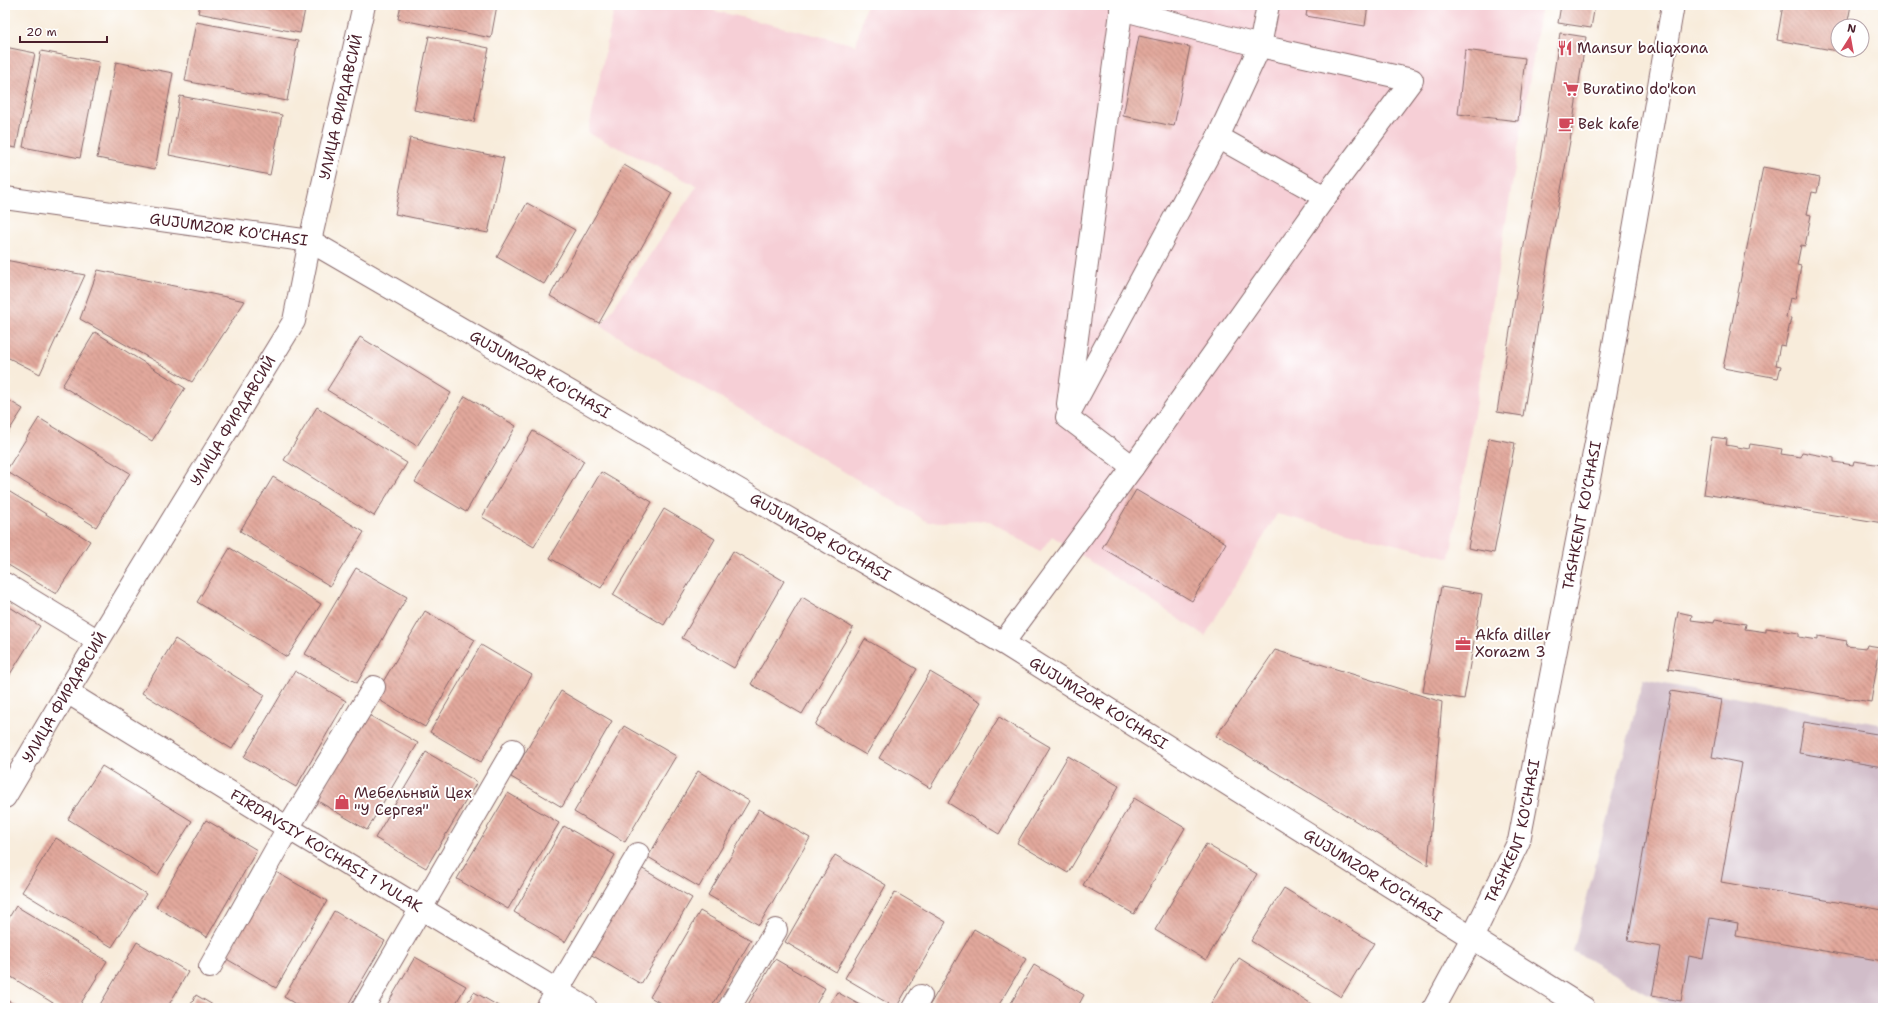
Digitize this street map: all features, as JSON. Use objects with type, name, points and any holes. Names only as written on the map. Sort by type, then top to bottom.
[{"type":"street","name":"УЛИЦА ФИРДАВСИЙ","points":[[7,788],[294,321],[310,241],[364,5]]},
{"type":"street","points":[[1067,417],[1218,136],[1260,46],[1268,5]]},
{"type":"street","name":"TASHKENT KO'CHASI","points":[[1434,1008],[1472,938],[1519,841],[1604,396],[1673,5]]},
{"type":"street","points":[[1002,643],[1133,467],[1325,197],[1412,80],[1260,46],[1121,7],[1067,417]]},
{"type":"street","points":[[1218,136],[1325,197]]},
{"type":"street","name":"GUJUMZOR KO'CHASI","points":[[5,198],[310,241],[1002,643],[1584,1008]]},
{"type":"street","points":[[1067,417],[1133,467]]},
{"type":"street","points":[[5,584],[98,641]]},
{"type":"street","points":[[210,967],[288,828],[374,687]]},
{"type":"street","name":"FIRDAVSIY KO'CHASI 1 YULAK","points":[[67,692],[421,909],[552,999],[586,1008]]},
{"type":"street","points":[[363,1008],[513,750]]},
{"type":"street","points":[[552,999],[638,854]]},
{"type":"street","points":[[729,1008],[776,930]]},
{"type":"shaded area","points":[[615,5],[691,5],[856,45],[866,5],[1542,5],[1450,558],[1277,514],[1205,636],[1052,536],[1040,552],[990,521],[928,522],[601,326],[697,186],[588,133]]},
{"type":"shaded area","points":[[1643,680],[1883,725],[1883,1008],[1673,1008],[1573,951]]},
{"type":"building","points":[[200,5],[306,5],[300,33],[198,13]]},
{"type":"building","points":[[401,5],[497,5],[491,38],[398,19]]},
{"type":"building","points":[[1308,5],[1368,5],[1365,26],[1306,16]]},
{"type":"building","points":[[1561,5],[1595,5],[1591,28],[1558,23]]},
{"type":"building","points":[[1783,5],[1851,5],[1849,18],[1830,18],[1830,50],[1777,40]]},
{"type":"building","points":[[196,22],[298,41],[287,101],[185,81]]},
{"type":"building","points":[[1560,33],[1586,37],[1570,141],[1547,266],[1523,416],[1497,412],[1521,262],[1544,137]]},
{"type":"building","points":[[429,36],[489,48],[474,122],[414,110]]},
{"type":"building","points":[[1139,36],[1190,47],[1174,126],[1123,116]]},
{"type":"building","points":[[5,47],[35,53],[16,148],[5,146]]},
{"type":"building","points":[[1465,50],[1525,58],[1518,121],[1458,114]]},
{"type":"building","points":[[41,51],[99,62],[80,158],[23,147]]},
{"type":"building","points":[[116,62],[173,73],[155,169],[97,158]]},
{"type":"building","points":[[180,96],[282,115],[270,175],[169,155]]},
{"type":"building","points":[[410,138],[504,158],[488,233],[395,214]]},
{"type":"building","points":[[624,165],[672,193],[599,323],[550,296]]},
{"type":"building","points":[[1763,167],[1820,178],[1817,193],[1812,192],[1807,214],[1811,215],[1805,246],[1801,245],[1797,265],[1801,266],[1795,299],[1790,298],[1786,317],[1791,318],[1785,346],[1780,345],[1776,365],[1781,366],[1778,378],[1723,368]]},
{"type":"building","points":[[527,203],[575,230],[544,284],[497,257]]},
{"type":"building","points":[[5,260],[85,275],[40,374],[5,356]]},
{"type":"building","points":[[98,270],[245,301],[192,382],[80,319]]},
{"type":"building","points":[[95,332],[185,388],[152,441],[62,386]]},
{"type":"building","points":[[360,337],[451,393],[417,446],[327,390]]},
{"type":"building","points":[[465,396],[516,426],[466,512],[415,482]]},
{"type":"building","points":[[5,398],[23,409],[5,437]]},
{"type":"building","points":[[317,407],[407,463],[374,516],[284,460]]},
{"type":"building","points":[[39,418],[130,473],[96,527],[6,471]]},
{"type":"building","points":[[533,431],[584,461],[534,547],[482,517]]},
{"type":"building","points":[[1712,437],[1727,439],[1726,445],[1749,449],[1750,444],[1782,449],[1781,454],[1801,457],[1802,452],[1834,458],[1834,462],[1853,465],[1854,461],[1882,465],[1883,523],[1704,494]]},
{"type":"building","points":[[1489,438],[1515,443],[1494,553],[1468,548]]},
{"type":"building","points":[[601,472],[652,502],[601,588],[550,558]]},
{"type":"building","points":[[273,477],[364,532],[330,586],[240,531]]},
{"type":"building","points":[[5,489],[90,541],[56,594],[5,563]]},
{"type":"building","points":[[1136,490],[1226,543],[1192,601],[1102,548]]},
{"type":"building","points":[[664,509],[715,539],[664,625],[613,595]]},
{"type":"building","points":[[230,548],[321,604],[287,657],[197,602]]},
{"type":"building","points":[[733,551],[784,581],[734,668],[682,638]]},
{"type":"building","points":[[356,568],[407,597],[357,683],[305,654]]},
{"type":"building","points":[[1441,587],[1482,594],[1464,699],[1423,692]]},
{"type":"building","points":[[802,597],[853,628],[802,714],[751,684]]},
{"type":"building","points":[[5,604],[40,626],[7,679],[5,678]]},
{"type":"building","points":[[425,611],[475,640],[425,727],[374,697]]},
{"type":"building","points":[[1678,612],[1692,615],[1691,620],[1714,623],[1715,619],[1746,624],[1745,629],[1766,632],[1766,628],[1799,633],[1799,637],[1818,640],[1818,636],[1847,641],[1846,646],[1866,648],[1867,645],[1880,647],[1871,702],[1668,669]]},
{"type":"building","points":[[175,639],[265,695],[232,749],[142,693]]},
{"type":"building","points":[[865,639],[917,669],[866,755],[815,725]]},
{"type":"building","points":[[481,645],[532,675],[481,762],[430,732]]},
{"type":"building","points":[[1275,650],[1442,702],[1428,865],[1216,736]]},
{"type":"building","points":[[295,671],[346,701],[296,787],[244,757]]},
{"type":"building","points":[[930,672],[981,702],[930,788],[879,758]]},
{"type":"building","points":[[561,691],[612,721],[562,807],[511,777]]},
{"type":"building","points":[[1671,691],[1722,700],[1712,757],[1742,763],[1721,882],[1883,910],[1883,961],[1736,936],[1738,923],[1710,918],[1703,959],[1689,956],[1681,1001],[1652,996],[1661,947],[1628,941]]},
{"type":"building","points":[[367,714],[418,743],[367,830],[316,800]]},
{"type":"building","points":[[999,717],[1050,747],[999,834],[948,803]]},
{"type":"building","points":[[1804,722],[1883,735],[1883,767],[1799,753]]},
{"type":"building","points":[[624,726],[676,756],[625,842],[574,812]]},
{"type":"building","points":[[426,752],[477,782],[426,868],[375,838]]},
{"type":"building","points":[[1068,756],[1119,786],[1068,873],[1017,843]]},
{"type":"building","points":[[102,766],[192,821],[158,875],[68,819]]},
{"type":"building","points":[[698,771],[749,801],[699,887],[648,857]]},
{"type":"building","points":[[508,793],[559,823],[508,909],[457,879]]},
{"type":"building","points":[[1134,798],[1185,828],[1134,914],[1083,885]]},
{"type":"building","points":[[759,809],[810,838],[759,925],[708,895]]},
{"type":"building","points":[[206,820],[257,850],[207,937],[156,907]]},
{"type":"building","points":[[564,826],[615,855],[565,942],[514,912]]},
{"type":"building","points":[[56,838],[146,894],[112,947],[22,892]]},
{"type":"building","points":[[1206,844],[1257,874],[1206,960],[1155,930]]},
{"type":"building","points":[[835,855],[886,885],[836,972],[785,942]]},
{"type":"building","points":[[641,868],[692,898],[641,984],[590,954]]},
{"type":"building","points":[[276,872],[327,901],[276,988],[225,958]]},
{"type":"building","points":[[1284,888],[1374,943],[1341,997],[1251,941]]},
{"type":"building","points":[[895,892],[946,922],[896,1008],[845,978]]},
{"type":"building","points":[[16,906],[107,961],[78,1008],[61,1008],[5,973],[5,924]]},
{"type":"building","points":[[334,911],[385,941],[346,1008],[302,1008],[284,997]]},
{"type":"building","points":[[700,911],[751,940],[711,1008],[669,1008],[650,997]]},
{"type":"building","points":[[974,929],[1026,959],[997,1008],[928,1008]]},
{"type":"building","points":[[137,942],[188,972],[167,1008],[98,1008]]},
{"type":"building","points":[[415,957],[466,986],[453,1008],[385,1008]]},
{"type":"building","points":[[1239,958],[1318,1008],[1208,1008]]},
{"type":"building","points":[[775,959],[825,988],[814,1008],[746,1008]]},
{"type":"building","points":[[1034,965],[1084,995],[1077,1008],[1008,1008]]},
{"type":"building","points":[[474,992],[502,1008],[464,1008]]},
{"type":"building","points":[[837,992],[865,1008],[827,1008]]},
{"type":"building","points":[[196,995],[218,1008],[189,1008]]},
{"type":"building","points":[[5,999],[20,1008],[5,1008]]},
{"type":"place","name":"Mansur baliqxona","points":[[1565,48]]},
{"type":"place","name":"Buratino do'kon","points":[[1571,89]]},
{"type":"place","name":"Bek kafe","points":[[1566,124]]},
{"type":"place","name":"Akfa diller Xorazm 3","points":[[1463,644]]},
{"type":"place","name":"Мебельный Цех \"У Сергея\"","points":[[342,802]]}]
